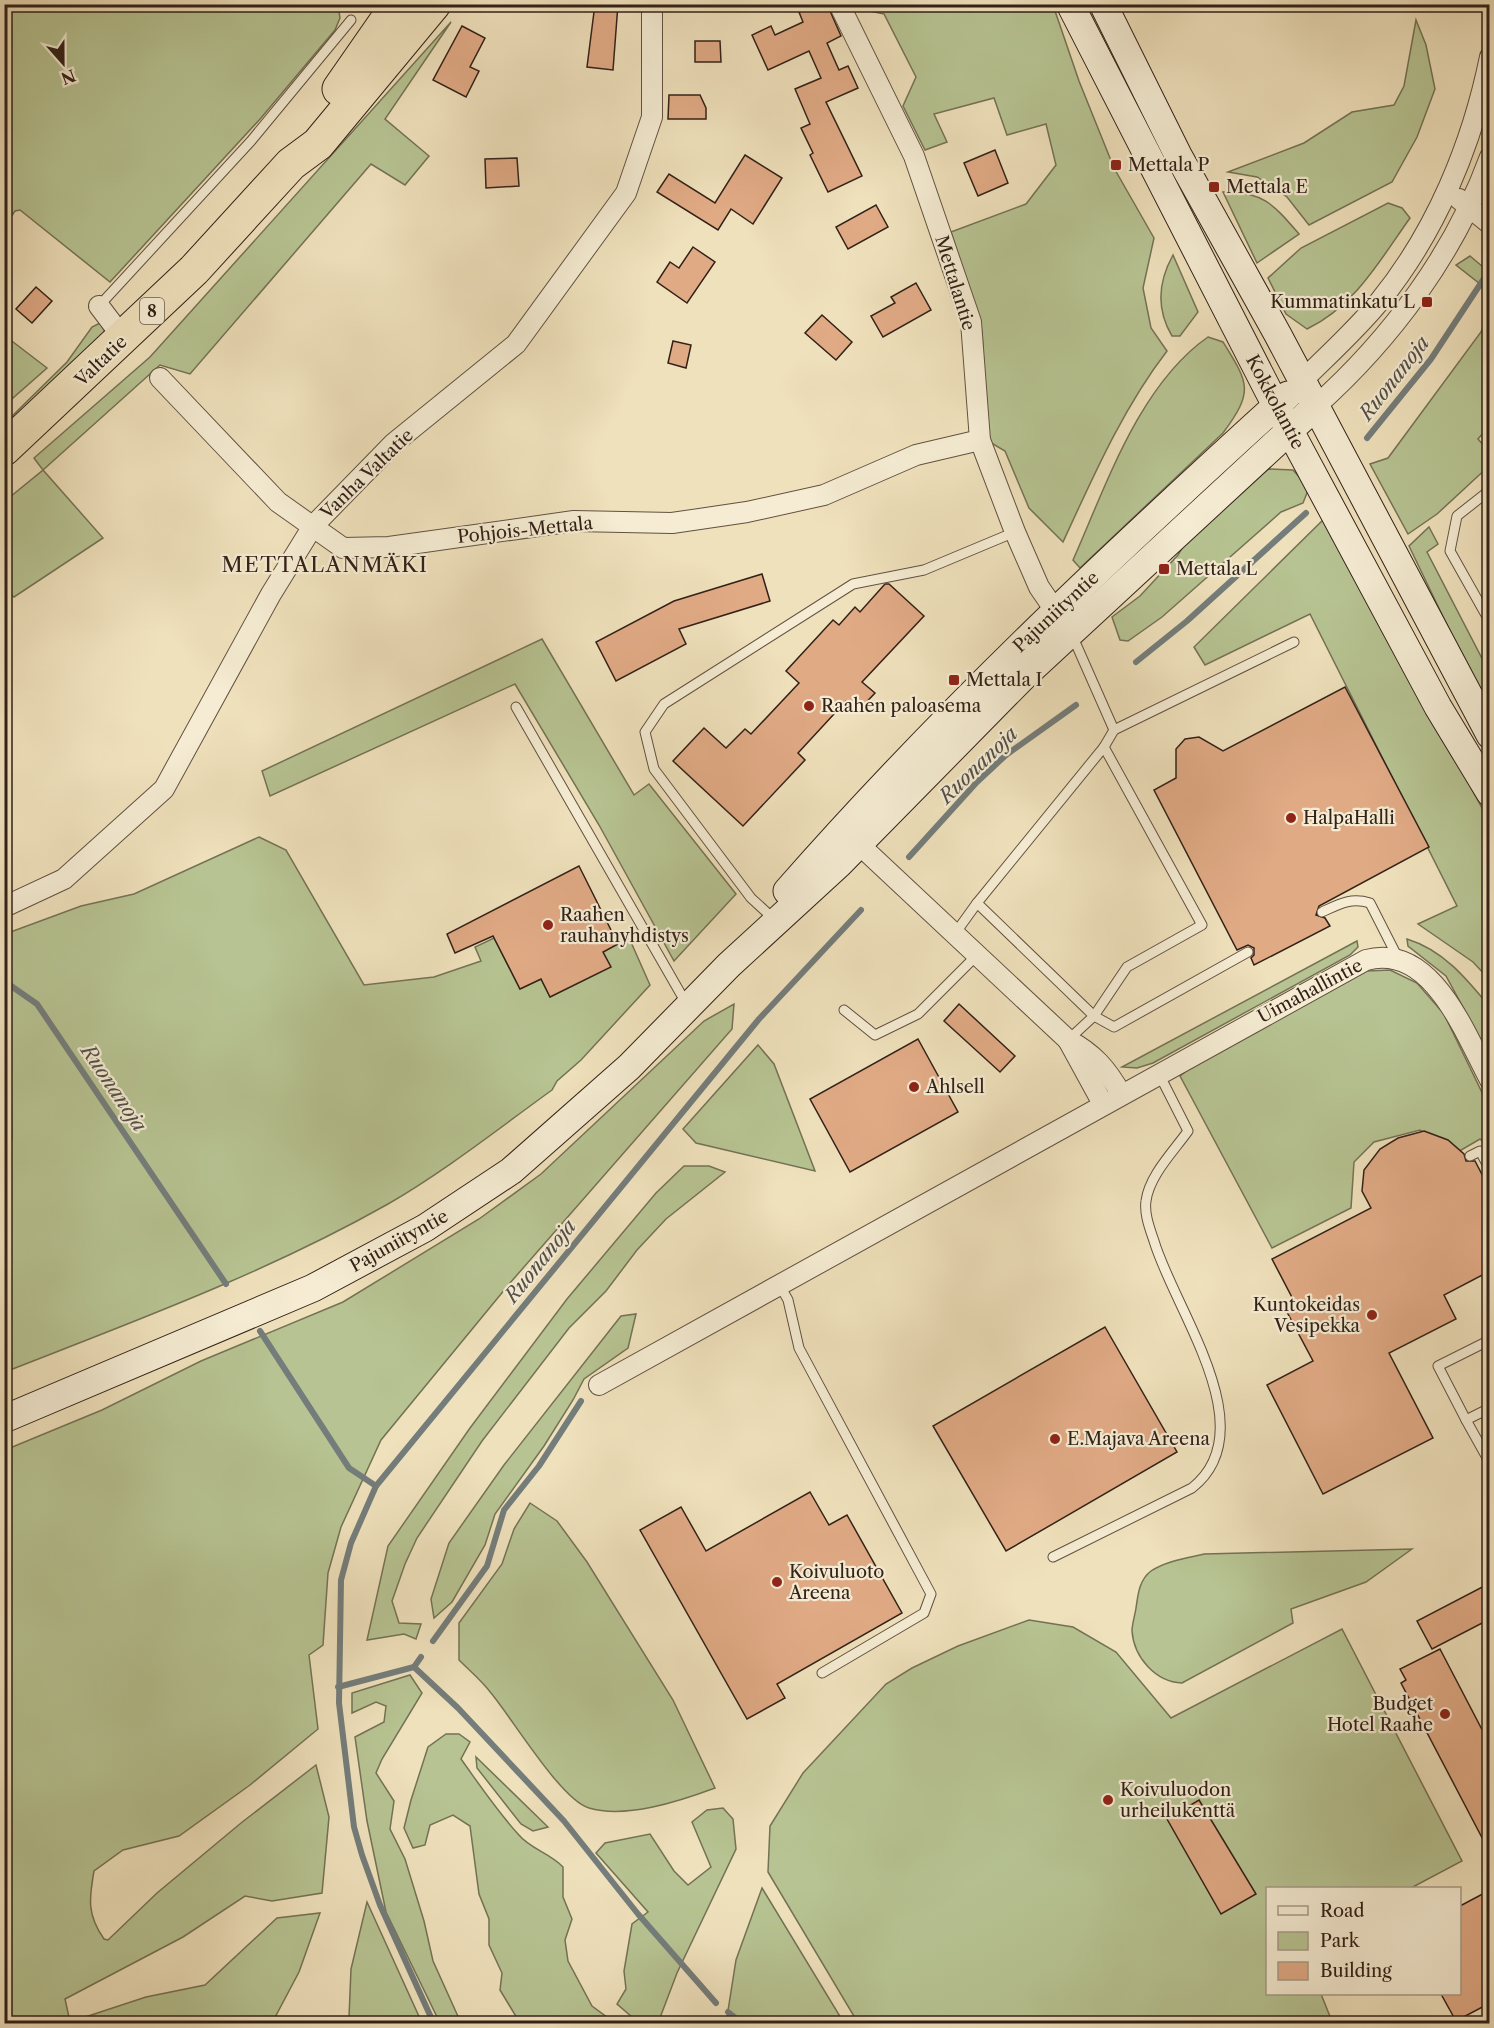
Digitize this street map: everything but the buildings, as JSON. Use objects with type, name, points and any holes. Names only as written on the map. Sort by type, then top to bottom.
[{"type":"highway","name":"Valtatie","points":[[291,164],[304,133],[358,64],[398,4]]},
{"type":"highway","name":"Valtatie","points":[[4,449],[124,339],[194,270],[291,164],[318,144],[434,4]]},
{"type":"street","name":"Vanha Valtatie","points":[[4,907],[64,879],[164,789],[271,594],[313,526],[394,443],[516,344],[626,193],[652,117],[652,4]]},
{"type":"street","name":"Mettalantie","points":[[839,4],[914,156],[971,322],[980,440],[1015,532],[1040,586],[1071,633]]},
{"type":"street","name":"Kokkolantie","points":[[1070,4],[1276,405],[1438,707],[1490,793]]},
{"type":"street","name":"Kokkolantie","points":[[1103,4],[1178,154],[1316,406],[1490,735]]},
{"type":"street","points":[[1302,381],[1380,301],[1417,246],[1451,183],[1482,94],[1490,57]]},
{"type":"street","points":[[1316,406],[1352,374],[1395,323],[1432,271],[1469,206],[1484,192],[1490,158]]},
{"type":"street","points":[[1451,183],[1484,192]]},
{"type":"street","points":[[1451,183],[1469,206],[1490,224]]},
{"type":"street","points":[[99,306],[124,339]]},
{"type":"street","name":"Pohjois-Mettala","points":[[160,378],[278,502],[343,548],[389,548],[574,521],[672,523],[747,512],[824,495],[916,455],[980,440]]},
{"type":"street","name":"Pajuniityntie","points":[[851,836],[980,684],[1056,610],[1302,381]]},
{"type":"street","name":"Pajuniityntie","points":[[4,1419],[313,1288],[425,1228],[502,1178],[552,1138],[689,1007],[851,836],[1316,406]]},
{"type":"street","points":[[851,836],[976,956],[1068,1040],[1094,1056],[1112,1078],[1121,1094]]},
{"type":"street","name":"Uimahallintie","points":[[599,1385],[1366,960],[1387,957],[1399,960]]},
{"type":"street","points":[[1399,960],[1422,973],[1443,995],[1490,1080]]},
{"type":"street","points":[[1068,1040],[1103,1104]]},
{"type":"lane","points":[[99,306],[251,141],[351,20]]},
{"type":"lane","points":[[1490,489],[1457,516],[1450,551],[1490,622]]},
{"type":"lane","points":[[772,918],[751,898],[654,769],[645,732],[664,704],[853,584],[924,570],[1015,532]]},
{"type":"lane","points":[[1071,633],[1114,730]]},
{"type":"lane","points":[[954,935],[977,903],[1104,747],[1114,730],[1294,642]]},
{"type":"lane","points":[[516,707],[689,1007]]},
{"type":"lane","points":[[1068,1040],[1094,1016],[1127,967],[1202,925],[1104,747]]},
{"type":"lane","points":[[1322,912],[1347,901],[1360,900],[1370,903],[1399,960]]},
{"type":"lane","points":[[977,903],[1094,1016],[1114,1027],[1248,952]]},
{"type":"lane","points":[[844,1010],[875,1035],[918,1014],[976,956]]},
{"type":"lane","points":[[1053,1557],[1192,1488],[1208,1476],[1216,1459],[1221,1430],[1214,1385],[1207,1362],[1162,1268],[1145,1203],[1150,1185],[1188,1131],[1159,1074]]},
{"type":"lane","points":[[1470,1156],[1480,1151],[1490,1170]]},
{"type":"lane","points":[[778,1284],[788,1300],[799,1348],[931,1594],[924,1613],[822,1673]]},
{"type":"lane","points":[[1490,1340],[1438,1366],[1490,1463]]},
{"type":"lane","points":[[1466,1420],[1490,1408]]},
{"type":"green space","points":[[5,5],[338,5],[340,18],[335,30],[261,118],[110,282],[20,210],[15,211],[5,226]]},
{"type":"green space","points":[[867,5],[1053,5],[1079,81],[1114,168],[1154,238],[1143,288],[1151,328],[1167,351],[1123,419],[1097,468],[1063,542],[1029,508],[1005,451],[988,441],[982,332],[951,232],[1026,204],[1056,165],[1046,124],[1007,135],[994,98],[934,114],[947,142],[925,150],[903,106],[916,77],[884,14],[870,11]]},
{"type":"green space","points":[[1416,20],[1426,45],[1435,89],[1417,137],[1392,182],[1309,225],[1287,197],[1257,177],[1228,172],[1304,143],[1352,112],[1394,105],[1404,86]]},
{"type":"green space","points":[[451,22],[385,119],[429,156],[405,185],[371,164],[190,374],[160,365],[43,470],[34,458],[150,357]]},
{"type":"green space","points":[[1223,192],[1237,192],[1258,197],[1275,208],[1299,234],[1257,263]]},
{"type":"green space","points":[[1388,203],[1402,208],[1410,218],[1377,266],[1353,295],[1339,308],[1307,329],[1286,314],[1268,278],[1301,248]]},
{"type":"green space","points":[[1173,255],[1198,312],[1180,336],[1172,336],[1161,306],[1164,275]]},
{"type":"green space","points":[[1470,256],[1489,272],[1489,291],[1456,265]]},
{"type":"green space","points":[[1489,313],[1489,426],[1478,439],[1485,447],[1489,446],[1489,466],[1437,514],[1408,534],[1370,464],[1388,458],[1481,332]]},
{"type":"green space","points":[[100,323],[105,332],[5,429],[5,423],[67,362],[92,327]]},
{"type":"green space","points":[[4,335],[47,368],[5,405],[4,405]]},
{"type":"green space","points":[[1208,337],[1223,342],[1243,378],[1244,388],[1240,407],[1223,433],[1080,568],[1073,560],[1127,439],[1162,382],[1184,357]]},
{"type":"green space","points":[[1269,469],[1293,470],[1309,488],[1303,503],[1281,512],[1162,617],[1128,641],[1120,640],[1112,617],[1140,596],[1178,555],[1190,535],[1248,479]]},
{"type":"green space","points":[[43,470],[103,538],[14,597],[5,590],[5,501]]},
{"type":"green space","points":[[1325,518],[1489,821],[1489,979],[1473,962],[1418,924],[1457,906],[1310,614],[1205,665],[1194,647]]},
{"type":"green space","points":[[1429,527],[1438,544],[1427,552],[1489,672],[1489,712],[1409,546]]},
{"type":"green space","points":[[542,639],[634,795],[649,784],[736,894],[674,961],[599,825],[515,684],[270,796],[262,771]]},
{"type":"green space","points":[[259,837],[286,850],[364,985],[434,977],[481,961],[475,947],[494,938],[520,989],[541,979],[550,997],[610,967],[603,952],[618,944],[614,935],[626,931],[650,985],[581,1060],[557,1081],[552,1090],[451,1164],[388,1204],[295,1252],[200,1295],[5,1372],[4,1149],[12,1139],[10,1023],[5,1015],[5,934],[81,906],[134,894]]},
{"type":"green space","points":[[1407,939],[1432,950],[1453,966],[1489,1006],[1489,1055],[1446,976],[1408,946]]},
{"type":"green space","points":[[1357,941],[1358,947],[1350,955],[1153,1063],[1137,1068],[1122,1067]]},
{"type":"green space","points":[[1390,970],[1417,983],[1444,1014],[1489,1107],[1489,1148],[1480,1139],[1458,1152],[1420,1130],[1374,1142],[1354,1162],[1351,1208],[1272,1248],[1180,1076],[1367,971]]},
{"type":"green space","points":[[734,1004],[732,1029],[510,1283],[381,1440],[341,1527],[328,1573],[323,1645],[309,1655],[318,1729],[250,1785],[179,1836],[123,1850],[94,1871],[90,1898],[92,1914],[98,1930],[104,1939],[108,1940],[157,1893],[241,1823],[316,1765],[329,1817],[322,1893],[272,1901],[245,1896],[183,1937],[65,1999],[70,2022],[146,1997],[205,1985],[277,1918],[320,1913],[299,1972],[272,2023],[5,2023],[5,1450],[102,1410],[201,1361],[343,1302],[479,1219],[541,1174],[704,1021]]},
{"type":"green space","points":[[758,1045],[774,1064],[815,1171],[696,1143],[683,1129]]},
{"type":"green space","points":[[684,1166],[709,1166],[725,1172],[666,1219],[637,1250],[606,1291],[569,1328],[482,1441],[417,1538],[392,1601],[399,1623],[421,1624],[416,1639],[404,1634],[367,1640],[388,1546],[470,1428],[567,1299],[656,1193]]},
{"type":"green space","points":[[636,1314],[628,1348],[584,1379],[544,1446],[495,1514],[485,1545],[452,1602],[434,1618],[431,1599],[449,1543],[504,1465],[621,1316]]},
{"type":"green space","points":[[530,1503],[557,1521],[587,1562],[673,1700],[715,1788],[670,1803],[636,1810],[604,1811],[589,1808],[578,1802],[551,1775],[480,1680],[459,1660],[459,1623],[502,1564],[514,1529]]},
{"type":"green space","points":[[1412,1549],[1366,1582],[1291,1609],[1293,1623],[1182,1683],[1172,1682],[1155,1673],[1148,1667],[1137,1650],[1132,1625],[1138,1593],[1151,1571],[1170,1562],[1204,1554]]},
{"type":"green space","name":"Koivuluodon urheilukenttä","points":[[1029,1620],[1073,1627],[1116,1652],[1171,1718],[1342,1629],[1462,1861],[1413,1887],[1266,1887],[1266,1995],[1321,1995],[1333,2024],[858,2023],[768,1872],[770,1826],[803,1773],[886,1684],[912,1668],[958,1646]]},
{"type":"green space","points":[[410,1675],[422,1693],[376,1773],[394,1801],[390,1829],[405,1859],[424,1921],[433,1961],[461,2023],[440,2023],[386,1912],[367,1821],[355,1737],[384,1722],[386,1706],[376,1702],[352,1713],[352,1693]]},
{"type":"green space","points":[[446,1734],[459,1734],[470,1742],[461,1759],[488,1797],[523,1839],[563,1867],[563,1897],[572,1919],[565,1940],[568,1961],[592,2006],[607,2017],[624,2023],[520,2023],[500,1990],[502,1973],[489,1945],[489,1919],[479,1894],[470,1826],[453,1815],[430,1825],[425,1845],[413,1848],[404,1828],[428,1747]]},
{"type":"green space","points":[[476,1757],[548,1827],[533,1831],[521,1824],[477,1768]]},
{"type":"green space","points":[[723,1808],[733,1819],[736,1849],[677,1973],[658,2023],[639,2023],[617,2004],[626,1989],[624,1971],[632,1924],[648,1912],[596,1853],[605,1843],[650,1834],[674,1871],[688,1885],[711,1867],[692,1822],[707,1810]]},
{"type":"green space","points":[[762,1888],[844,2023],[733,2023],[727,2017],[736,1960]]},
{"type":"green space","points":[[367,1902],[422,2023],[345,2023],[349,2017],[351,1969]]},
{"type":"waterway","name":"Ruonanoja","points":[[1367,438],[1431,359],[1485,277]]},
{"type":"waterway","name":"Ruonanoja","points":[[1136,662],[1187,621],[1306,513]]},
{"type":"waterway","name":"Ruonanoja","points":[[909,857],[977,782],[1006,755],[1076,705]]},
{"type":"waterway","name":"Ruonanoja","points":[[434,2024],[380,1905],[354,1827],[339,1703],[341,1580],[351,1543],[376,1486],[759,1019],[861,910]]},
{"type":"waterway","name":"Ruonanoja","points":[[4,981],[37,1004],[226,1284]]},
{"type":"waterway","name":"Ruonanoja","points":[[260,1331],[349,1468],[376,1486]]},
{"type":"waterway","points":[[433,1641],[487,1566],[504,1510],[539,1466],[581,1401]]},
{"type":"waterway","points":[[414,1667],[421,1657]]},
{"type":"waterway","points":[[338,1687],[414,1667],[458,1708],[564,1821],[638,1914],[716,2003]]},
{"type":"waterway","points":[[728,2012],[743,2024]]},
{"type":"place","name":"Mettala P","points":[[1116,165]]},
{"type":"place","name":"Mettala E","points":[[1214,187]]},
{"type":"place","name":"Kummatinkatu L","points":[[1427,302]]},
{"type":"place","name":"Mettala L","points":[[1164,569]]},
{"type":"place","name":"Mettala I","points":[[954,680]]},
{"type":"place","name":"Raahen paloasema","points":[[809,706]]},
{"type":"place","name":"HalpaHalli","points":[[1291,818]]},
{"type":"place","name":"Raahen rauhanyhdistys","points":[[548,925]]},
{"type":"place","name":"Ahlsell","points":[[914,1087]]},
{"type":"place","name":"Kuntokeidas Vesipekka","points":[[1372,1315]]},
{"type":"place","name":"E.Majava Areena","points":[[1055,1439]]},
{"type":"place","name":"Koivuluoto Areena","points":[[777,1582]]},
{"type":"place","name":"Budget Hotel Raahe","points":[[1445,1714]]},
{"type":"place","name":"Koivuluodon urheilukenttä","points":[[1108,1800]]},
{"type":"district","name":"METTALANMÄKI","points":[[325,565]]}]
